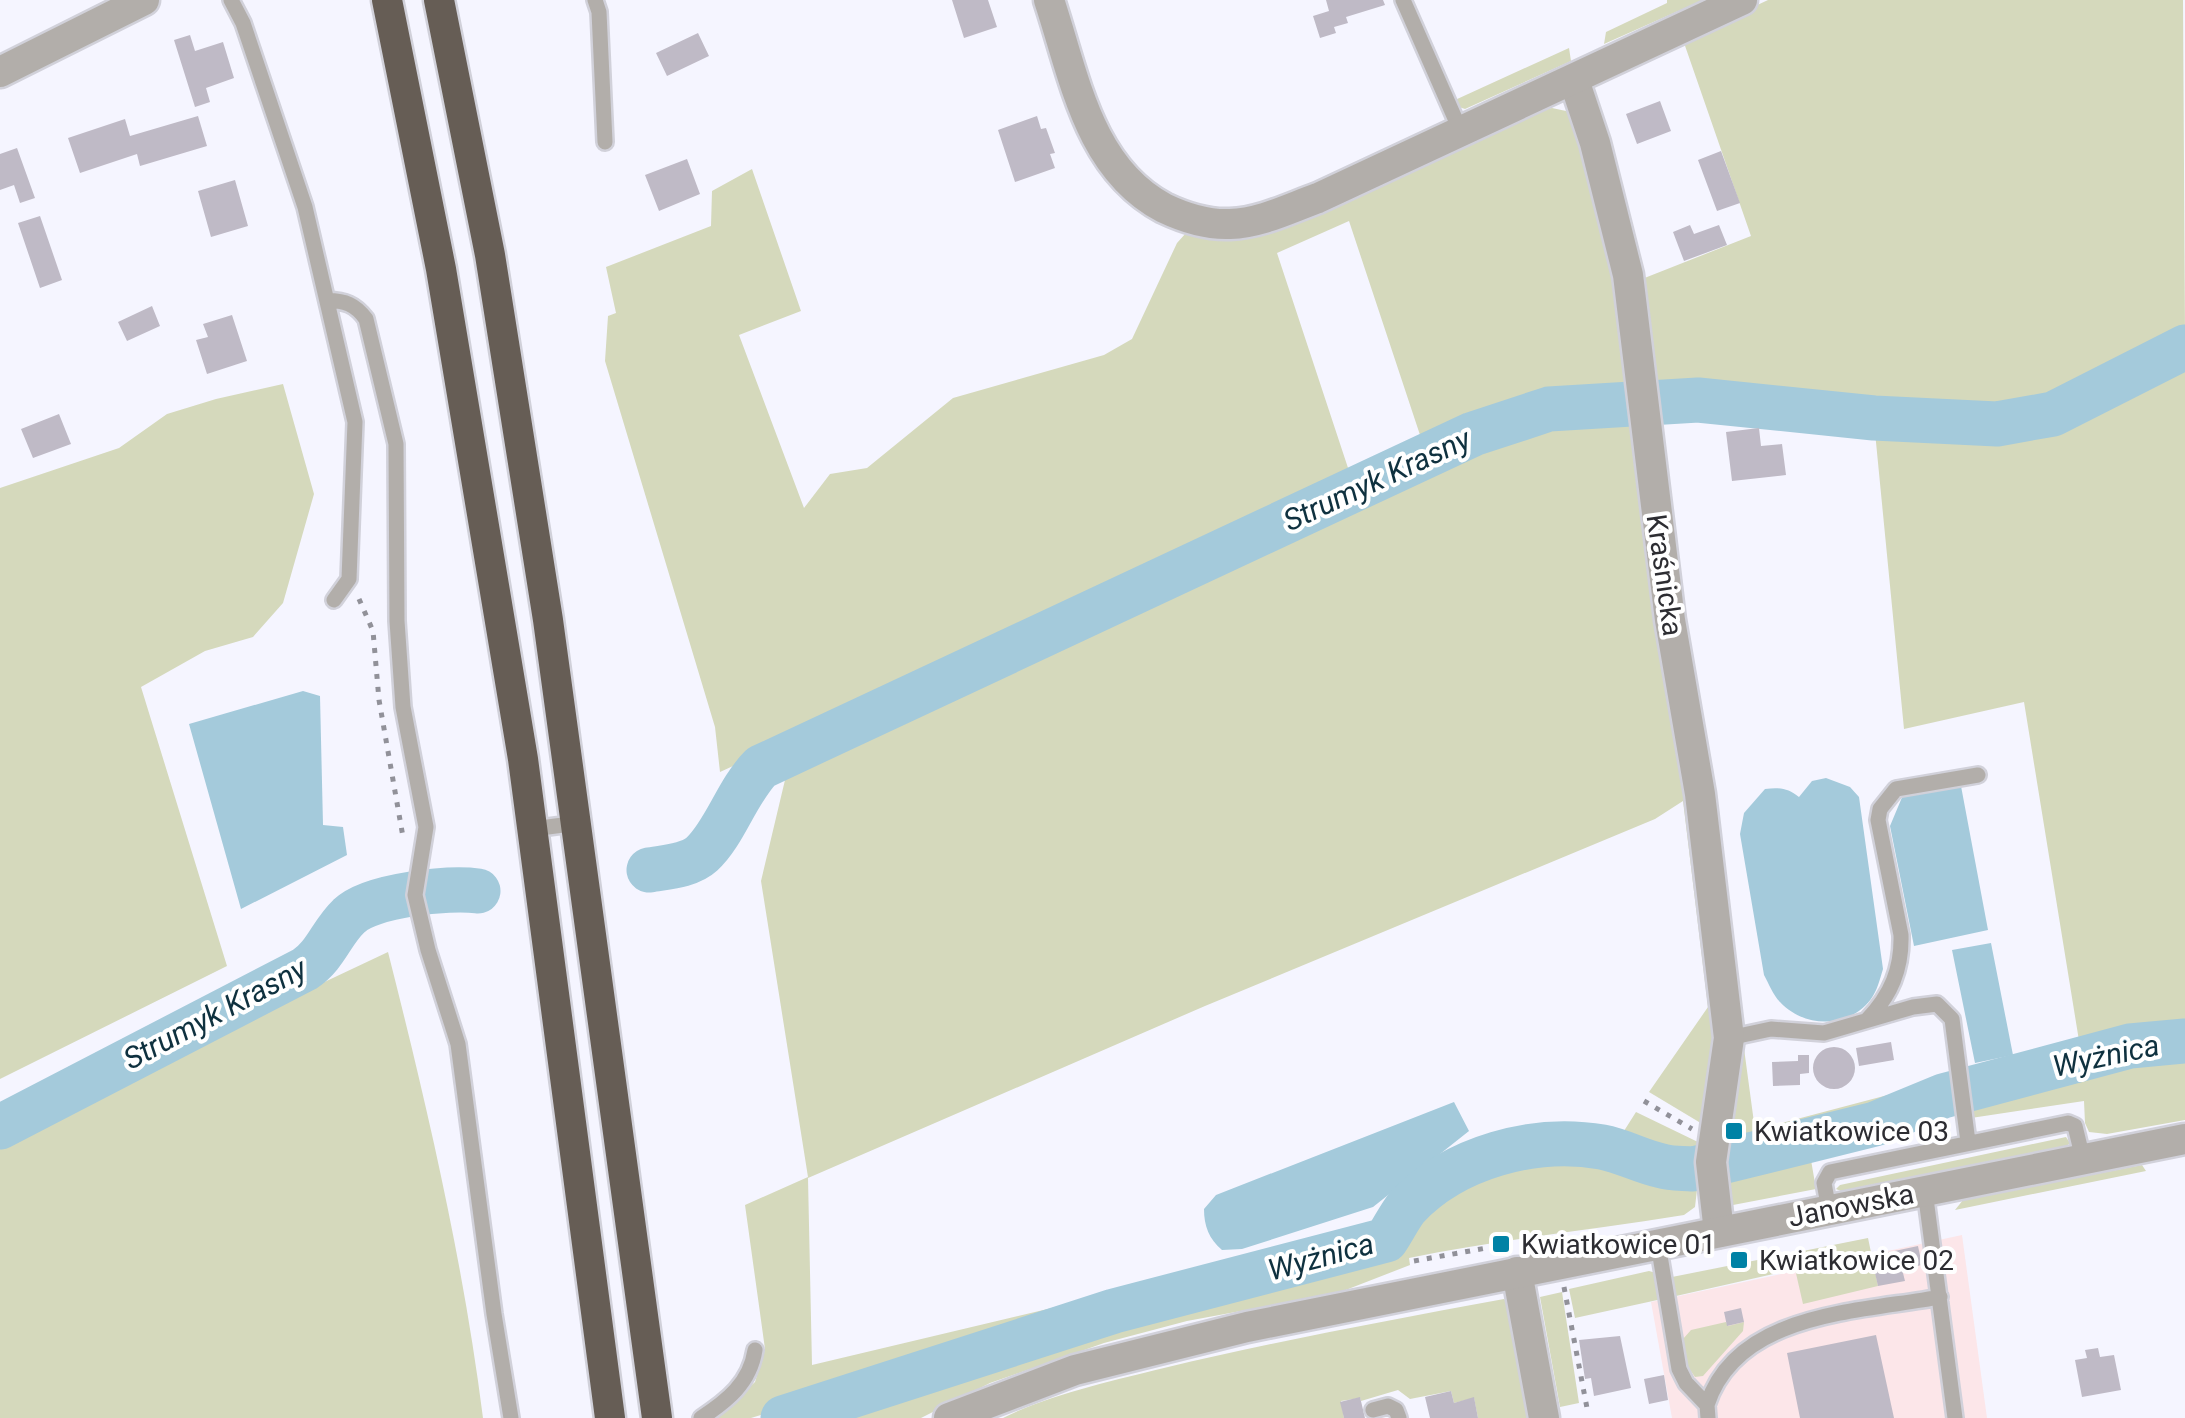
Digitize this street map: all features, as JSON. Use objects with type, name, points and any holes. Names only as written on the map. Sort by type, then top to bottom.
[{"type":"highway","points":[[387,0],[462,386],[533,829],[610,1418]]},
{"type":"highway","points":[[439,0],[490,254],[578,823],[657,1418]]},
{"type":"street","points":[[0,72],[144,0]]},
{"type":"street","points":[[1050,0],[1088,118],[1102,150],[1118,173],[1141,194],[1184,218],[1230,224],[1259,220],[1318,198],[1742,0]]},
{"type":"street","name":"Kraśnicka","points":[[1574,80],[1595,143],[1628,275],[1670,620],[1700,794],[1729,1038],[1712,1141],[1712,1182],[1720,1232]]},
{"type":"street","name":"Janowska","points":[[949,1418],[1041,1381],[1163,1346],[2185,1139]]},
{"type":"street","points":[[1516,1272],[1544,1418]]},
{"type":"lane","points":[[231,0],[243,23],[305,207],[355,422],[348,579],[334,600]]},
{"type":"lane","points":[[596,0],[604,142]]},
{"type":"lane","points":[[1403,0],[1460,132]]},
{"type":"lane","points":[[326,300],[345,301],[358,308],[366,319],[396,444],[397,621],[403,707],[426,827],[416,884],[418,904],[458,1044],[511,1418]]},
{"type":"lane","points":[[1864,1022],[1888,994],[1902,954],[1878,820],[1880,809],[1896,788],[1978,775]]},
{"type":"lane","points":[[533,829],[578,823]]},
{"type":"lane","points":[[1729,1038],[1772,1029],[1824,1032],[1937,1004],[1952,1019],[1968,1142]]},
{"type":"lane","points":[[1829,1210],[1824,1183],[1830,1172],[1968,1142],[2068,1123],[2075,1126],[2083,1159]]},
{"type":"lane","points":[[1925,1190],[1955,1418]]},
{"type":"lane","points":[[1658,1244],[1680,1369],[1707,1411]]},
{"type":"lane","points":[[1707,1411],[1720,1378],[1763,1336],[1804,1322],[1940,1297]]},
{"type":"lane","points":[[701,1418],[743,1383],[755,1350]]},
{"type":"lane","points":[[1373,1410],[1388,1406],[1396,1410],[1399,1418]]},
{"type":"path","points":[[1644,1101],[1712,1141]]},
{"type":"path","points":[[1566,1296],[1587,1408]]},
{"type":"shaded area","points":[[1962,1235],[1987,1418],[1672,1418],[1651,1302]]},
{"type":"green space","points":[[1667,0],[1703,0],[1604,44],[1606,32]]},
{"type":"green space","points":[[1768,0],[2183,0],[2185,333],[2048,405],[1994,411],[1873,402],[1874,412],[1696,395],[1659,396],[1642,279],[1751,236],[1683,40]]},
{"type":"green space","points":[[1569,48],[1571,61],[1465,109],[1455,100]]},
{"type":"green space","points":[[1552,108],[1566,111],[1574,118],[1609,253],[1629,395],[1548,402],[1424,447],[1349,221],[1277,253],[1351,477],[1087,604],[720,772],[715,727],[605,361],[608,316],[616,313],[606,267],[711,226],[712,191],[752,169],[801,311],[739,335],[804,508],[830,474],[867,468],[953,398],[1104,355],[1132,339],[1177,243],[1186,233],[1229,239],[1268,234],[1533,112]]},
{"type":"green space","points":[[2185,359],[2185,1037],[2081,1053],[2024,702],[1904,729],[1875,432],[1978,436],[2039,432],[2092,410]]},
{"type":"green space","points":[[283,384],[314,494],[283,603],[253,637],[205,651],[141,687],[227,966],[0,1079],[0,488],[119,448],[167,414]]},
{"type":"green space","points":[[1633,407],[1667,687],[1718,1020],[1704,1125],[1649,1092],[1708,1007],[1683,801],[1655,819],[1205,1006],[808,1178],[812,1365],[1363,1234],[1411,1192],[1383,1234],[1108,1308],[751,1418],[716,1418],[755,1382],[765,1349],[745,1205],[808,1177],[761,881],[790,759],[1475,438],[1549,413]]},
{"type":"green space","points":[[388,952],[443,1184],[483,1418],[0,1418],[0,1135]]},
{"type":"green space","points":[[1743,1041],[1755,1130],[1952,1078],[1953,1090],[1874,1122],[1721,1158]]},
{"type":"green space","points":[[2185,1047],[2185,1120],[2107,1134],[2089,1132],[2084,1101],[1971,1118],[1969,1093],[2133,1050]]},
{"type":"green space","points":[[1954,1096],[1957,1109],[1888,1141],[1811,1160],[1816,1189],[1728,1203],[1721,1165],[1875,1128]]},
{"type":"green space","points":[[1636,1112],[1700,1143],[1697,1162],[1659,1159],[1617,1142]]},
{"type":"green space","points":[[2066,1137],[2070,1143],[2067,1146],[1836,1189],[1840,1185]]},
{"type":"green space","points":[[1547,1147],[1602,1150],[1663,1170],[1699,1172],[1695,1207],[1684,1215],[1409,1258],[1410,1265],[1338,1293],[1187,1321],[1104,1343],[990,1383],[921,1418],[797,1418],[1076,1325],[1389,1242],[1420,1201],[1456,1175],[1497,1158]]},
{"type":"green space","points":[[2142,1165],[2146,1171],[1955,1210],[1963,1200]]},
{"type":"green space","points":[[1868,1238],[1878,1286],[1803,1304],[1795,1269],[1676,1296],[1672,1277]]},
{"type":"green space","points":[[1649,1271],[1660,1274],[1662,1299],[1575,1318],[1569,1289]]},
{"type":"green space","points":[[1562,1292],[1579,1403],[1560,1407],[1540,1297]]},
{"type":"green space","points":[[1504,1299],[1509,1304],[1530,1418],[1478,1418],[1474,1398],[1454,1403],[1451,1391],[1410,1399],[1398,1390],[1361,1401],[1341,1401],[1344,1418],[1003,1418],[1061,1395],[1164,1368]]},
{"type":"green space","points":[[1726,1322],[1728,1326],[1744,1322],[1743,1331],[1703,1376],[1695,1377],[1688,1367],[1683,1339],[1691,1330]]},
{"type":"water","points":[[303,691],[320,696],[323,825],[343,827],[347,855],[241,909],[189,724]]},
{"type":"water","points":[[1826,778],[1850,787],[1859,797],[1883,969],[1875,992],[1862,1009],[1827,1022],[1790,1011],[1764,975],[1740,834],[1744,813],[1765,789],[1783,789],[1799,797],[1812,781]]},
{"type":"water","points":[[1961,786],[1988,930],[1914,946],[1890,826],[1903,795]]},
{"type":"water","points":[[1991,943],[2013,1055],[1975,1063],[1952,950]]},
{"type":"water","points":[[1454,1102],[1469,1131],[1373,1207],[1242,1249],[1222,1250],[1211,1237],[1204,1209],[1216,1195]]},
{"type":"building","points":[[952,0],[988,0],[997,27],[964,38]]},
{"type":"building","points":[[1326,0],[1383,0],[1385,5],[1346,17],[1348,23],[1334,27],[1336,33],[1320,38],[1313,16],[1329,11]]},
{"type":"building","points":[[698,33],[709,56],[667,76],[656,53]]},
{"type":"building","points":[[190,35],[195,51],[223,42],[234,78],[206,88],[210,102],[195,107],[174,40]]},
{"type":"building","points":[[1660,101],[1671,131],[1637,144],[1626,114]]},
{"type":"building","points":[[198,116],[207,146],[140,166],[137,154],[80,173],[68,138],[125,119],[130,136]]},
{"type":"building","points":[[1037,116],[1055,153],[1050,154],[1055,168],[1015,182],[998,130]]},
{"type":"building","points":[[17,148],[35,198],[20,203],[14,185],[0,190],[0,154]]},
{"type":"building","points":[[1721,151],[1740,203],[1717,211],[1698,160]]},
{"type":"building","points":[[687,159],[700,194],[659,211],[645,175]]},
{"type":"building","points":[[235,180],[248,226],[211,237],[198,191]]},
{"type":"building","points":[[40,216],[62,280],[40,288],[18,223]]},
{"type":"building","points":[[1690,225],[1694,234],[1719,225],[1727,245],[1684,261],[1673,232]]},
{"type":"building","points":[[152,306],[160,326],[127,341],[118,322]]},
{"type":"building","points":[[232,315],[247,361],[207,374],[196,340],[208,337],[203,324]]},
{"type":"building","points":[[59,414],[71,444],[33,458],[21,429]]},
{"type":"building","points":[[1759,428],[1761,446],[1782,444],[1786,475],[1732,481],[1726,432]]},
{"type":"building","points":[[1891,1042],[1894,1060],[1859,1066],[1856,1048]]},
{"type":"building","points":[[1834,1047],[1849,1053],[1855,1068],[1849,1083],[1834,1089],[1819,1083],[1813,1068],[1819,1053]]},
{"type":"building","points":[[1798,1055],[1809,1055],[1809,1073],[1800,1074],[1800,1085],[1773,1086],[1772,1062],[1798,1061]]},
{"type":"building","points":[[1918,1246],[1922,1265],[1902,1269],[1905,1281],[1878,1286],[1871,1256]]},
{"type":"building","points":[[1741,1308],[1744,1322],[1727,1326],[1724,1312]]},
{"type":"building","points":[[1876,1335],[1894,1418],[1800,1418],[1787,1353]]},
{"type":"building","points":[[1620,1336],[1631,1388],[1594,1396],[1591,1378],[1585,1379],[1579,1340]]},
{"type":"building","points":[[2098,1348],[2100,1357],[2114,1355],[2121,1390],[2082,1397],[2075,1360],[2087,1358],[2085,1350]]},
{"type":"building","points":[[1664,1375],[1668,1400],[1649,1404],[1644,1379]]},
{"type":"building","points":[[1451,1391],[1454,1403],[1474,1397],[1478,1418],[1430,1418],[1425,1397]]},
{"type":"building","points":[[1360,1397],[1365,1418],[1344,1418],[1340,1402]]},
{"type":"waterway","name":"Strumyk Krasny","points":[[649,870],[684,864],[702,854],[761,767],[1473,434],[1549,409],[1698,400],[1874,418],[1997,424],[2053,414],[2185,347]]},
{"type":"waterway","name":"Strumyk Krasny","points":[[0,1127],[305,969],[359,909],[411,894],[478,891]]},
{"type":"waterway","name":"Wyżnica","points":[[783,1418],[1114,1311],[1386,1240],[1407,1207],[1426,1190],[1448,1175],[1497,1154],[1550,1144],[1576,1144],[1610,1149],[1666,1167],[1693,1169],[1875,1124],[1943,1096],[2130,1046],[2185,1041]]},
{"type":"place","name":"Kwiatkowice 03","points":[[1734,1131]]},
{"type":"place","name":"Kwiatkowice 01","points":[[1501,1244]]},
{"type":"place","name":"Kwiatkowice 02","points":[[1739,1260]]}]
